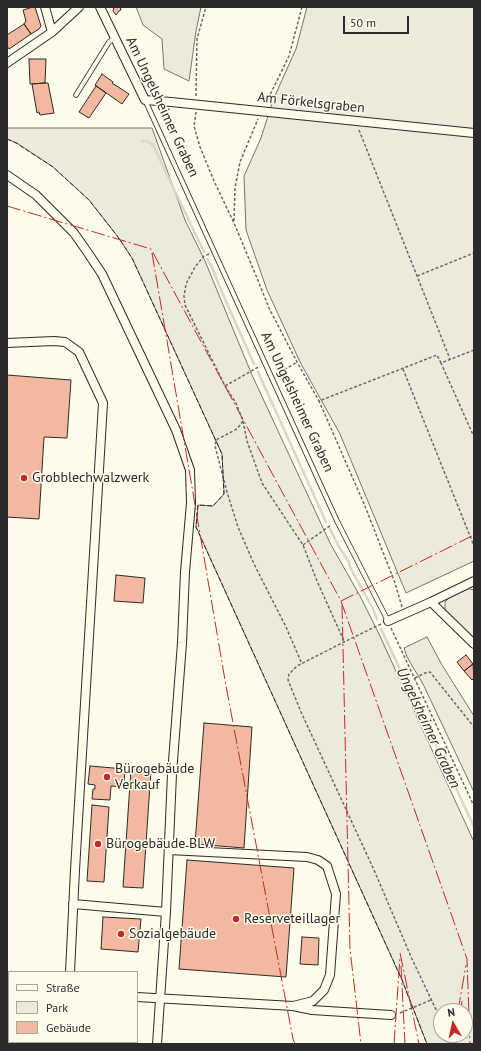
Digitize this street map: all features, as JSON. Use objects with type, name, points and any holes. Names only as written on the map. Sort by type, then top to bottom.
[{"type":"street","points":[[45,7],[52,32]]},
{"type":"street","points":[[7,63],[52,32],[79,7]]},
{"type":"street","name":"Am Ungelsheimer Graben","points":[[100,7],[145,100]]},
{"type":"street","name":"Am Förkelsgraben","points":[[145,100],[474,132]]},
{"type":"street","points":[[7,175],[36,195],[74,232],[102,274],[176,430],[190,470],[191,503],[172,774],[166,912],[157,1044]]},
{"type":"street","points":[[7,343],[65,342],[79,352],[103,403],[70,971]]},
{"type":"street","points":[[388,621],[474,581]]},
{"type":"street","points":[[431,602],[474,644]]},
{"type":"street","points":[[169,850],[307,857],[318,860],[327,866],[336,894],[330,975],[324,990],[313,1001],[293,1006]]},
{"type":"street","points":[[73,904],[166,912]]},
{"type":"street","points":[[138,997],[293,1006],[312,1010],[391,1015]]},
{"type":"lane","points":[[76,95],[109,42],[115,38]]},
{"type":"lane","name":"Am Ungelsheimer Graben","points":[[145,100],[337,521],[388,621]]},
{"type":"path","points":[[206,7],[197,39],[196,110],[194,126],[200,146],[269,308],[319,401],[365,506],[395,583],[404,614]]},
{"type":"path","points":[[234,223],[235,188],[240,162],[261,111],[290,56],[302,7]]},
{"type":"path","points":[[355,120],[450,359]]},
{"type":"path","points":[[214,250],[204,256],[186,284],[184,296],[185,305],[225,386],[236,403],[247,441],[262,483],[303,545],[344,642]]},
{"type":"path","points":[[417,276],[474,252]]},
{"type":"path","points":[[441,363],[474,350]]},
{"type":"path","points":[[319,401],[437,355],[474,437]]},
{"type":"path","points":[[271,378],[297,362]]},
{"type":"path","points":[[225,386],[265,364]]},
{"type":"path","points":[[403,369],[474,546]]},
{"type":"path","points":[[242,421],[237,429],[216,440],[215,446],[238,527],[302,664]]},
{"type":"path","points":[[303,545],[337,521]]},
{"type":"path","points":[[433,1004],[292,690],[288,680],[289,674],[302,664],[371,628],[388,621],[474,806]]},
{"type":"path","points":[[414,678],[430,672],[474,727]]},
{"type":"path","points":[[391,1015],[408,1010],[431,1000]]},
{"type":"green space","points":[[136,7],[201,7],[189,81],[164,69],[162,39],[143,25]]},
{"type":"green space","points":[[307,7],[474,7],[474,561],[406,593],[340,434],[300,362],[267,290],[246,230],[244,176],[261,138],[273,100],[296,49]]},
{"type":"green space","points":[[7,128],[152,128],[185,220],[205,261],[252,375],[330,543],[360,596],[379,634],[474,842],[474,1044],[427,1044],[402,980],[196,527],[198,505],[213,506],[224,494],[222,454],[132,258],[118,237],[89,200],[53,167],[17,143],[7,139]]},
{"type":"green space","points":[[466,588],[474,590],[474,639],[445,612],[445,602],[452,595]]},
{"type":"green space","points":[[427,637],[442,665],[474,716],[474,792],[423,684],[407,657],[404,648]]},
{"type":"building","points":[[35,7],[41,26],[31,34],[24,24],[26,21],[23,10]]},
{"type":"building","points":[[114,7],[120,7],[121,10],[116,15],[113,11]]},
{"type":"building","points":[[24,24],[31,34],[9,49],[7,46],[7,35]]},
{"type":"building","points":[[29,59],[46,59],[45,83],[30,84]]},
{"type":"building","points":[[102,74],[113,82],[112,83],[129,94],[122,104],[95,85]]},
{"type":"building","points":[[48,83],[54,113],[40,115],[39,112],[37,113],[32,84]]},
{"type":"building","points":[[96,86],[106,93],[89,118],[79,112]]},
{"type":"building","name":"Grobblechwalzwerk","points":[[7,375],[71,380],[67,438],[44,437],[39,519],[7,517]]},
{"type":"building","points":[[116,575],[145,578],[143,603],[114,601]]},
{"type":"building","points":[[466,655],[473,664],[464,671],[457,662]]},
{"type":"building","points":[[473,664],[474,678],[472,680],[464,671]]},
{"type":"building","points":[[204,723],[252,727],[244,848],[195,844]]},
{"type":"building","name":"Bürogebäude Verkauf","points":[[90,766],[125,769],[124,787],[111,786],[110,800],[92,799],[95,785],[88,784]]},
{"type":"building","points":[[131,769],[151,770],[143,888],[123,887]]},
{"type":"building","name":"Bürogebäude BLW","points":[[92,805],[109,807],[104,882],[87,881]]},
{"type":"building","name":"Reserveteillager","points":[[187,860],[294,868],[286,977],[179,969]]},
{"type":"building","name":"Sozialgebäude","points":[[103,917],[141,919],[138,952],[101,949]]},
{"type":"building","points":[[302,937],[319,938],[318,965],[300,964]]},
{"type":"waterway","name":"Ungelsheimer Graben","points":[[142,141],[147,141],[153,145],[204,252]]},
{"type":"waterway","name":"Ungelsheimer Graben","points":[[207,259],[212,267],[254,364]]},
{"type":"waterway","name":"Ungelsheimer Graben","points":[[258,372],[326,522]]},
{"type":"waterway","name":"Ungelsheimer Graben","points":[[330,529],[349,562],[350,567],[377,619]]},
{"type":"waterway","name":"Ungelsheimer Graben","points":[[381,629],[474,827]]},
{"type":"fence","points":[[7,139],[16,143],[53,167],[89,200],[118,237],[132,258],[222,454],[224,494],[213,506],[198,505],[196,527],[402,980],[427,1044]]},
{"type":"power","points":[[7,206],[151,249],[341,601],[467,959],[470,1044]]},
{"type":"power","points":[[152,253],[226,686],[295,1044]]},
{"type":"power","points":[[341,601],[474,535]]},
{"type":"power","points":[[342,605],[350,949],[361,1044]]},
{"type":"power","points":[[400,953],[419,1044]]},
{"type":"power","points":[[394,1044],[400,957]]},
{"type":"power","points":[[459,1003],[466,965]]},
{"type":"power","points":[[401,966],[405,1044]]},
{"type":"place","name":"Grobblechwalzwerk","points":[[24,478]]},
{"type":"place","name":"Bürogebäude Verkauf","points":[[107,777]]},
{"type":"place","name":"Bürogebäude BLW","points":[[98,844]]},
{"type":"place","name":"Reserveteillager","points":[[236,919]]},
{"type":"place","name":"Sozialgebäude","points":[[121,934]]}]
